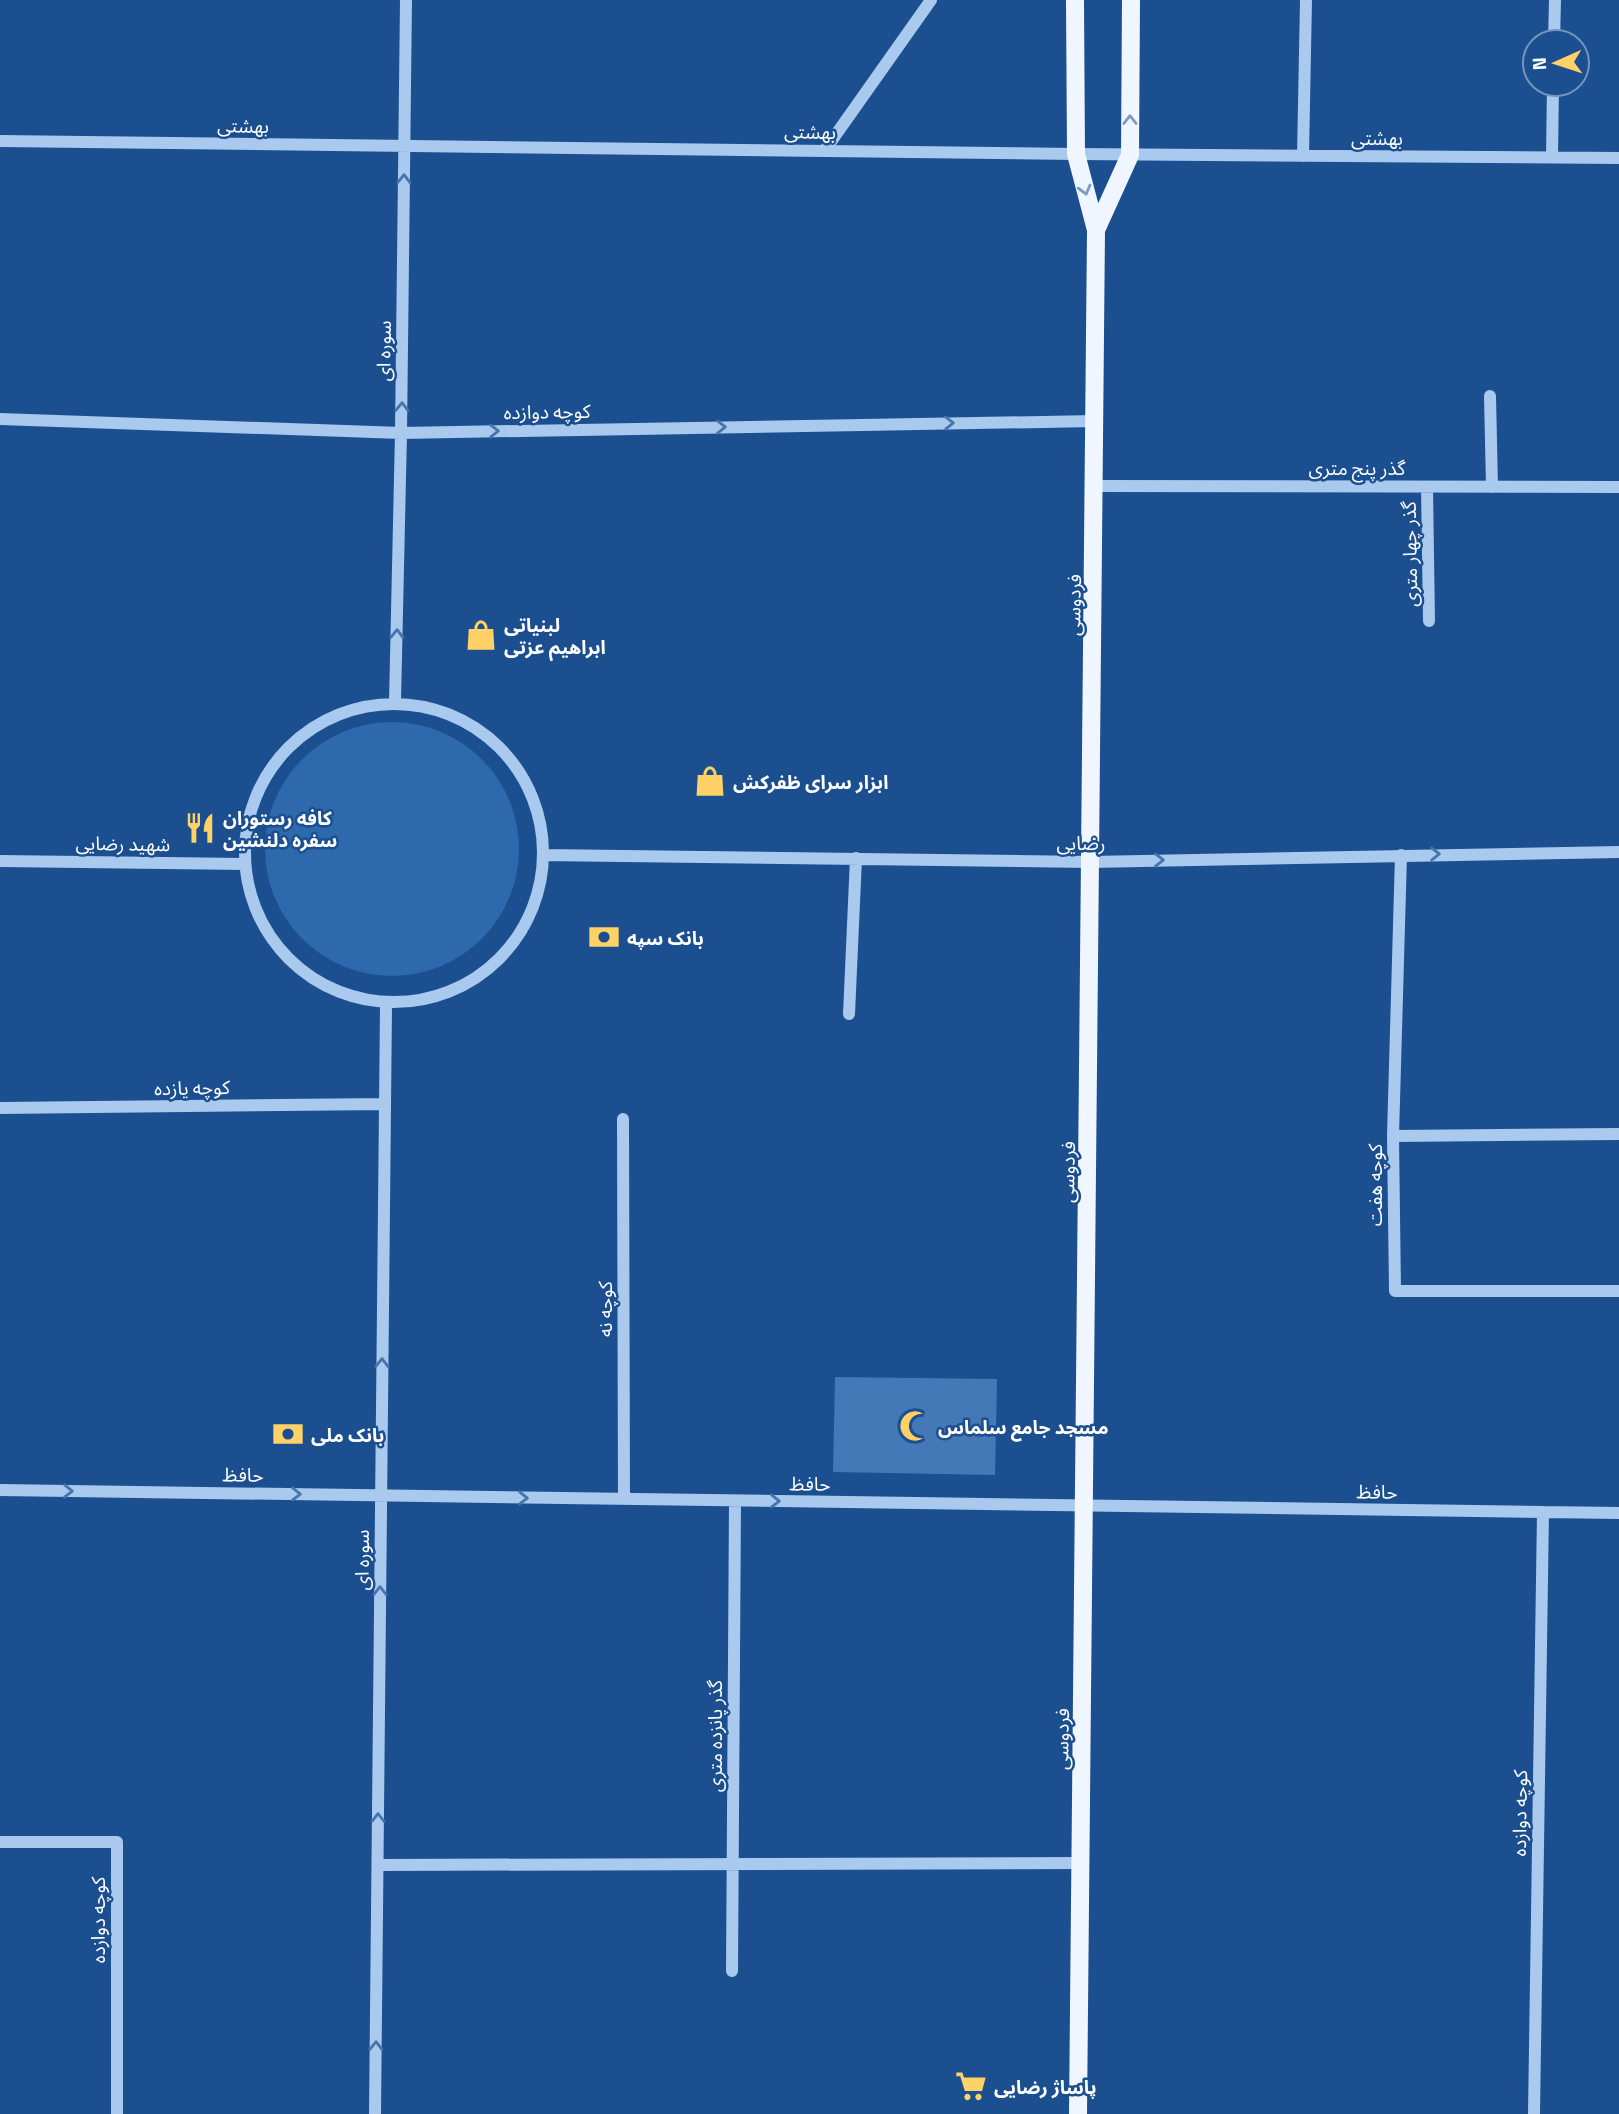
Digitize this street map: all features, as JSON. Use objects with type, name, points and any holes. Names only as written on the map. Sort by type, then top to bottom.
[{"type":"main road","name":"فردوسی","points":[[1075,0],[1076,155],[1096,230],[1078,2114]]},
{"type":"main road","name":"فردوسی","points":[[1096,230],[1130,155],[1131,0]]},
{"type":"street","name":"سوره ای","points":[[395,702],[406,0]]},
{"type":"street","points":[[825,150],[932,0]]},
{"type":"street","points":[[1303,156],[1306,0]]},
{"type":"street","points":[[1554,28],[1555,0]]},
{"type":"street","points":[[1552,157],[1553,98]]},
{"type":"street","name":"بهشتی","points":[[0,141],[1076,155],[1619,158]]},
{"type":"street","points":[[1490,396],[1492,487]]},
{"type":"street","name":"کوچه دوازده","points":[[0,419],[401,433],[1096,421]]},
{"type":"street","name":"گذر پنج متری","points":[[1095,486],[1619,487]]},
{"type":"street","name":"گذر چهار متری","points":[[1427,487],[1429,621]]},
{"type":"street","points":[[395,702],[441,710],[483,732],[491,740],[516,766],[537,808],[544,855],[535,901],[514,943],[489,967],[480,975],[438,997],[386,1006],[346,996],[304,974],[272,940],[251,898],[245,864],[251,805],[273,763],[307,730],[349,709],[395,702]]},
{"type":"street","name":"رضایی","points":[[544,855],[1091,862],[1619,852]]},
{"type":"street","name":"کوچه هفت","points":[[1401,855],[1393,1136],[1395,1291],[1619,1291]]},
{"type":"street","points":[[849,1014],[856,858]]},
{"type":"street","name":"شهید رضایی","points":[[0,861],[245,864]]},
{"type":"street","name":"سوره ای","points":[[375,2114],[386,1006]]},
{"type":"street","name":"کوچه یازده","points":[[0,1108],[385,1104]]},
{"type":"street","name":"کوچه نه","points":[[623,1119],[624,1499]]},
{"type":"street","points":[[1393,1136],[1619,1134]]},
{"type":"street","name":"حافظ","points":[[0,1490],[1619,1513]]},
{"type":"street","name":"گذر پانزده متری","points":[[732,1971],[735,1501]]},
{"type":"street","name":"کوچه دوازده","points":[[1534,2114],[1543,1512]]},
{"type":"street","name":"کوچه دوازده","points":[[0,1842],[117,1842],[117,2114]]},
{"type":"street","points":[[378,1865],[1080,1863]]},
{"type":"shaded area","points":[[392,722],[417,725],[440,732],[452,737],[482,759],[504,789],[509,801],[516,824],[519,849],[516,874],[509,897],[504,909],[482,939],[452,961],[440,966],[417,973],[392,976],[367,973],[344,966],[332,961],[302,939],[280,909],[275,897],[268,874],[265,849],[268,824],[275,801],[280,789],[302,759],[332,737],[344,732],[367,725]]},
{"type":"building","name":"مسجد جامع سلماس","points":[[835,1377],[997,1379],[995,1475],[833,1472]]},
{"type":"place","name":"لبنیاتی ابراهیم عزتی","points":[[481,635]]},
{"type":"place","name":"ابزار سرای ظفرکش","points":[[710,781]]},
{"type":"place","name":"کافه رستوران سفره دلنشین","points":[[200,828]]},
{"type":"place","name":"بانک سپه","points":[[604,937]]},
{"type":"place","name":"مسجد جامع سلماس","points":[[915,1426]]},
{"type":"place","name":"بانک ملی","points":[[288,1434]]},
{"type":"place","name":"پاساژ رضایی","points":[[971,2086]]}]
